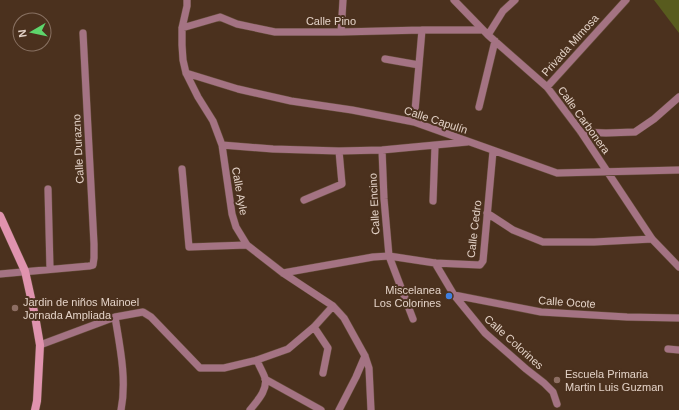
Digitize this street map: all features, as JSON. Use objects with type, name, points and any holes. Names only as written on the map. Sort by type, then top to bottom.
[{"type":"main road","points":[[0,216],[25,271],[35,316],[40,344],[37,401],[35,410]]},
{"type":"street","name":"Calle Ayle","points":[[187,0],[182,28],[183,60],[186,74],[198,98],[213,121],[222,145],[232,214],[236,227],[247,245],[283,274],[333,306],[344,318],[365,356],[369,368],[371,410]]},
{"type":"street","points":[[341,32],[343,0]]},
{"type":"street","name":"Calle Carbonera","points":[[454,0],[485,33],[547,87],[581,132],[652,238],[679,267]]},
{"type":"street","points":[[485,33],[503,11],[515,0]]},
{"type":"street","name":"Privada Mimosa","points":[[547,87],[626,0]]},
{"type":"street","name":"Calle Pino","points":[[182,28],[220,17],[237,24],[275,32],[422,30],[485,33]]},
{"type":"street","points":[[414,122],[422,30]]},
{"type":"street","name":"Calle Durazno","points":[[50,269],[89,266],[93,264],[94,258],[83,33]]},
{"type":"street","points":[[479,107],[495,41]]},
{"type":"street","points":[[385,58],[419,65]]},
{"type":"street","name":"Calle Capulín","points":[[186,74],[238,90],[291,101],[352,110],[414,122],[557,173],[679,170]]},
{"type":"street","points":[[581,132],[635,132],[654,119],[679,97]]},
{"type":"street","points":[[222,145],[273,149],[339,151],[382,150],[470,142]]},
{"type":"street","points":[[433,201],[435,146]]},
{"type":"street","name":"Calle Encino","points":[[382,150],[384,199],[389,256],[413,319]]},
{"type":"street","points":[[304,200],[342,184],[339,151]]},
{"type":"street","name":"Calle Cedro","points":[[436,263],[480,265],[483,261],[494,151]]},
{"type":"street","points":[[182,169],[188,247],[247,245]]},
{"type":"street","points":[[0,274],[50,269],[48,189]]},
{"type":"street","points":[[487,213],[513,230],[543,242],[594,242],[652,238]]},
{"type":"street","points":[[283,274],[374,257],[389,256],[436,263]]},
{"type":"street","name":"Calle Colorines","points":[[436,263],[454,295],[485,333],[544,383],[553,392],[557,404]]},
{"type":"street","name":"Calle Ocote","points":[[454,295],[541,312],[627,317],[679,318]]},
{"type":"street","points":[[40,344],[115,317],[143,312],[151,316],[200,368],[224,368],[257,360],[288,349],[314,327],[333,306]]},
{"type":"street","points":[[115,317],[124,382],[121,410]]},
{"type":"street","points":[[314,327],[328,348],[324,373]]},
{"type":"street","points":[[668,349],[679,350]]},
{"type":"street","points":[[339,410],[365,356]]},
{"type":"street","points":[[250,410],[265,387],[265,379],[257,360]]},
{"type":"street","points":[[265,379],[321,410]]},
{"type":"shaded area","points":[[654,0],[679,0],[679,33]]},
{"type":"place","name":"Miscelanea Los Colorines","points":[[449,296]]},
{"type":"place","name":"Jardin de niños Mainoel Jornada Ampliada","points":[[15,308]]},
{"type":"place","name":"Escuela Primaria Martin Luis Guzman","points":[[557,380]]}]
